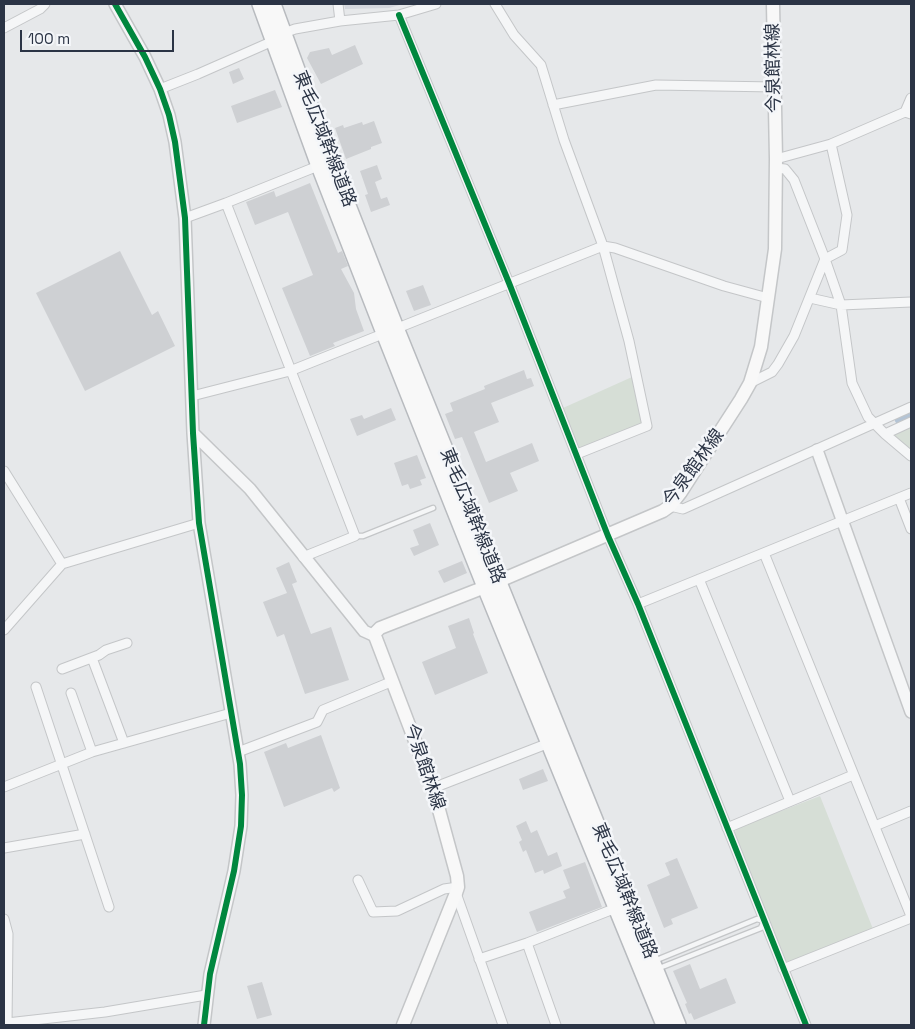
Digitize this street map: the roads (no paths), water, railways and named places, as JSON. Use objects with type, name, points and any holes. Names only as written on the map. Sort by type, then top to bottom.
[{"type":"highway","name":"東毛広域幹線道路","points":[[260,4],[279,37],[325,164],[492,584],[678,1025]]},
{"type":"highway","name":"東毛広域幹線道路","points":[[274,4],[279,37]]},
{"type":"highway","name":"東毛広域幹線道路","points":[[492,584],[549,743],[664,1025]]},
{"type":"main road","name":"今泉館林線","points":[[457,890],[458,876],[433,788],[375,632],[380,628],[492,584],[656,515],[670,506],[686,484],[750,383],[761,347],[775,248],[776,163],[773,4]]},
{"type":"main road","points":[[403,1025],[457,890]]},
{"type":"street","points":[[4,28],[40,9],[45,4]]},
{"type":"street","points":[[115,4],[145,57],[160,89],[169,115],[175,142],[185,218],[193,433],[199,523],[238,752],[242,795],[241,826],[234,871],[206,995],[204,1025]]},
{"type":"street","points":[[338,4],[340,21]]},
{"type":"street","points":[[160,89],[198,74],[295,29],[340,21],[399,15],[436,4]]},
{"type":"street","points":[[495,4],[514,35],[541,65],[564,140],[603,246],[629,341],[647,426],[577,454]]},
{"type":"street","points":[[399,15],[509,283],[608,536],[638,604],[806,1025]]},
{"type":"street","points":[[553,105],[656,86],[775,87]]},
{"type":"street","points":[[776,163],[831,144],[908,113],[911,98]]},
{"type":"street","points":[[750,383],[772,372],[778,364],[794,336],[825,259],[842,250],[847,215],[831,144]]},
{"type":"street","points":[[776,163],[786,169],[794,180],[825,259],[841,305],[852,382],[868,417],[911,456]]},
{"type":"street","points":[[185,218],[325,164]]},
{"type":"street","points":[[226,203],[355,536],[303,557]]},
{"type":"street","points":[[192,396],[290,371],[603,246],[615,248],[724,286],[768,298]]},
{"type":"street","points":[[810,298],[841,305],[911,302]]},
{"type":"street","points":[[670,506],[683,509],[911,407]]},
{"type":"street","points":[[885,434],[911,422]]},
{"type":"street","points":[[193,433],[250,488],[303,557],[364,631],[375,636]]},
{"type":"street","points":[[817,450],[911,712]]},
{"type":"street","points":[[4,471],[62,564]]},
{"type":"street","points":[[638,604],[911,493]]},
{"type":"street","points":[[899,498],[911,529]]},
{"type":"street","points":[[4,630],[62,564],[199,523]]},
{"type":"street","points":[[764,553],[911,917],[784,969]]},
{"type":"street","points":[[699,579],[790,801]]},
{"type":"street","points":[[62,669],[127,643]]},
{"type":"street","points":[[92,658],[124,743]]},
{"type":"street","points":[[238,752],[317,722],[324,710],[393,682]]},
{"type":"street","points":[[36,687],[109,907]]},
{"type":"street","points":[[70,693],[92,752]]},
{"type":"street","points":[[4,787],[92,752],[231,713]]},
{"type":"street","points":[[433,788],[549,743]]},
{"type":"street","points":[[726,828],[853,775]]},
{"type":"street","points":[[875,826],[911,811]]},
{"type":"street","points":[[4,848],[86,834]]},
{"type":"street","points":[[358,880],[373,912],[397,911],[444,889],[457,890],[478,959],[503,1025]]},
{"type":"street","points":[[478,959],[527,943],[616,908]]},
{"type":"street","points":[[4,918],[8,934],[7,1024],[104,1012],[206,995]]},
{"type":"street","points":[[527,943],[556,1025]]},
{"type":"lane","points":[[355,536],[364,536],[433,508]]},
{"type":"lane","points":[[757,919],[764,922],[761,928],[662,968],[654,966],[659,960],[757,919]]},
{"type":"waterway","points":[[904,418],[911,415]]}]
